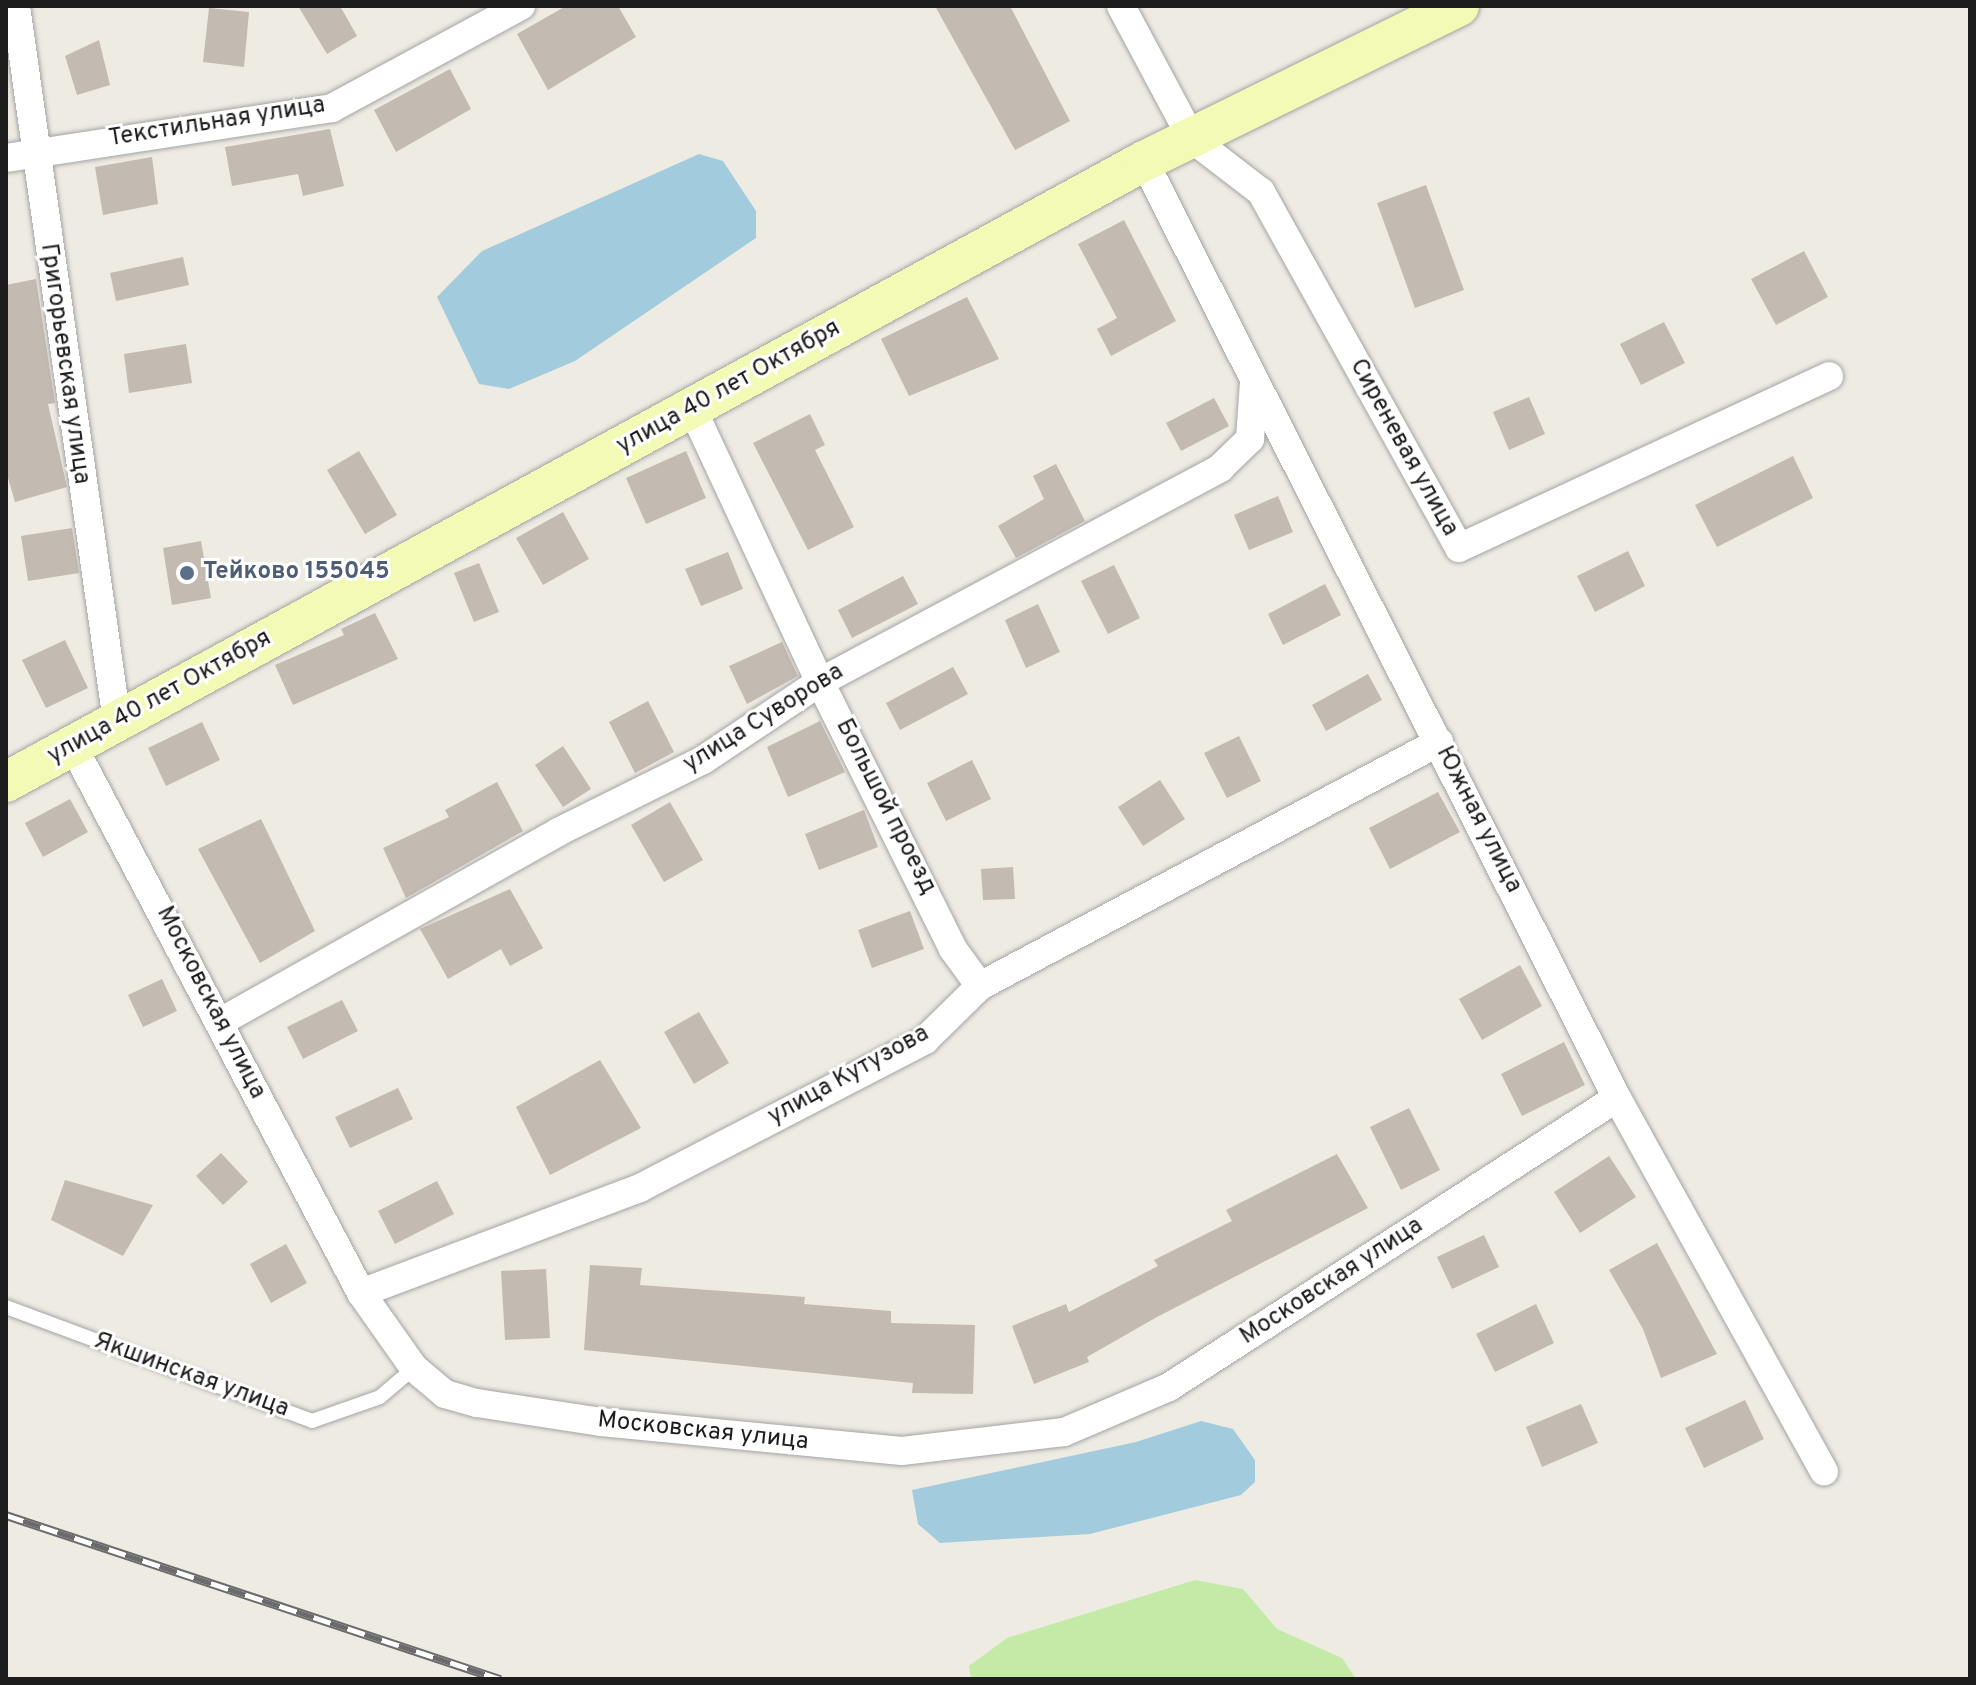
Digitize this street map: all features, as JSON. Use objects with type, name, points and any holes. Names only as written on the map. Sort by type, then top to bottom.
[{"type":"street","name":"Григорьевская улица","points":[[16,6],[20,155],[117,722]]},
{"type":"street","name":"Текстильная улица","points":[[20,155],[332,108],[521,6]]},
{"type":"street","points":[[1121,6],[1192,139]]},
{"type":"street","name":"улица 40 лет Октября","points":[[6,782],[1144,161],[1459,6]]},
{"type":"street","name":"Сиреневая улица","points":[[1192,139],[1261,192],[1459,548],[1829,376]]},
{"type":"street","name":"Южная улица","points":[[1144,161],[1617,1098],[1824,1472]]},
{"type":"street","name":"улица Суворова","points":[[220,1022],[558,832],[703,760],[820,682],[1220,468],[1250,439],[1254,379]]},
{"type":"street","name":"Большой проезд","points":[[692,408],[820,682],[953,949],[980,986]]},
{"type":"street","name":"улица Кутузова","points":[[361,1293],[640,1188],[925,1040],[980,986],[1439,742]]},
{"type":"street","name":"Московская улица","points":[[73,746],[361,1293],[414,1368],[445,1394],[477,1403],[617,1424],[902,1451],[961,1449],[1064,1432],[1169,1387],[1617,1098]]},
{"type":"lane","name":"Якшинская улица","points":[[6,1307],[312,1421],[380,1397],[414,1368]]},
{"type":"green space","points":[[1195,1580],[1243,1589],[1277,1629],[1342,1658],[1356,1679],[971,1679],[969,1666],[1007,1638]]},
{"type":"water","points":[[699,154],[723,161],[756,211],[756,238],[575,361],[509,389],[479,384],[437,297],[482,251]]},
{"type":"water","points":[[1201,1421],[1233,1429],[1255,1460],[1255,1482],[1241,1495],[1090,1534],[940,1543],[918,1524],[912,1490],[1136,1442]]},
{"type":"building","points":[[298,6],[340,6],[357,36],[327,54]]},
{"type":"building","points":[[566,6],[618,6],[636,37],[548,90],[517,34]]},
{"type":"building","points":[[935,6],[1010,6],[1070,121],[1015,150]]},
{"type":"building","points":[[209,8],[249,12],[244,67],[203,62]]},
{"type":"building","points":[[99,40],[110,85],[77,95],[65,56]]},
{"type":"building","points":[[450,69],[471,109],[396,152],[374,110]]},
{"type":"building","points":[[330,129],[344,186],[303,196],[298,174],[232,186],[225,147]]},
{"type":"building","points":[[152,157],[158,204],[103,215],[95,167]]},
{"type":"building","points":[[1426,185],[1464,290],[1415,308],[1377,203]]},
{"type":"building","points":[[1124,220],[1176,321],[1111,356],[1097,329],[1117,318],[1078,244]]},
{"type":"building","points":[[1804,251],[1828,297],[1776,325],[1751,279]]},
{"type":"building","points":[[183,257],[189,285],[116,301],[110,273]]},
{"type":"building","points":[[36,279],[55,403],[48,404],[67,487],[15,502],[6,471],[6,285]]},
{"type":"building","points":[[967,297],[999,359],[909,396],[881,339]]},
{"type":"building","points":[[1664,322],[1685,363],[1641,385],[1620,344]]},
{"type":"building","points":[[186,344],[192,383],[129,393],[124,354]]},
{"type":"building","points":[[1529,397],[1545,434],[1509,450],[1493,412]]},
{"type":"building","points":[[1214,398],[1229,426],[1181,451],[1166,423]]},
{"type":"building","points":[[810,414],[825,445],[815,450],[854,527],[808,550],[753,443]]},
{"type":"building","points":[[359,451],[397,515],[365,534],[327,470]]},
{"type":"building","points":[[686,451],[706,498],[646,524],[626,478]]},
{"type":"building","points":[[1793,456],[1813,498],[1717,547],[1695,505]]},
{"type":"building","points":[[1056,464],[1085,521],[1016,558],[998,526],[1044,499],[1033,476]]},
{"type":"building","points":[[1278,496],[1293,532],[1249,550],[1234,515]]},
{"type":"building","points":[[563,512],[589,559],[543,585],[516,538]]},
{"type":"building","points":[[72,528],[79,573],[28,581],[21,536]]},
{"type":"building","name":"Тейково 155045","points":[[201,541],[211,598],[172,605],[163,548]]},
{"type":"building","points":[[1628,551],[1645,586],[1595,612],[1577,576]]},
{"type":"building","points":[[728,552],[743,589],[701,606],[685,569]]},
{"type":"building","points":[[479,563],[499,612],[474,622],[454,573]]},
{"type":"building","points":[[1114,565],[1140,618],[1108,634],[1081,581]]},
{"type":"building","points":[[903,576],[918,604],[852,638],[838,610]]},
{"type":"building","points":[[1325,584],[1341,615],[1283,645],[1268,614]]},
{"type":"building","points":[[1038,604],[1060,652],[1026,668],[1005,620]]},
{"type":"building","points":[[375,613],[398,659],[293,705],[275,665],[344,635],[341,629]]},
{"type":"building","points":[[65,640],[88,688],[46,708],[22,660]]},
{"type":"building","points":[[782,642],[798,676],[747,704],[729,666]]},
{"type":"building","points":[[953,667],[968,694],[900,730],[886,703]]},
{"type":"building","points":[[1368,674],[1382,700],[1326,731],[1312,705]]},
{"type":"building","points":[[648,701],[674,752],[635,773],[609,722]]},
{"type":"building","points":[[820,721],[845,772],[788,797],[767,747]]},
{"type":"building","points":[[202,722],[220,760],[166,786],[148,748]]},
{"type":"building","points":[[1239,736],[1261,781],[1227,798],[1204,753]]},
{"type":"building","points":[[563,746],[591,789],[563,807],[535,765]]},
{"type":"building","points":[[972,760],[991,799],[946,821],[927,783]]},
{"type":"building","points":[[1160,780],[1185,819],[1143,846],[1118,807]]},
{"type":"building","points":[[497,782],[523,831],[406,898],[383,848],[449,817],[445,810]]},
{"type":"building","points":[[1438,792],[1460,832],[1390,869],[1369,828]]},
{"type":"building","points":[[70,799],[88,832],[43,857],[25,823]]},
{"type":"building","points":[[670,802],[703,860],[664,882],[631,825]]},
{"type":"building","points":[[864,810],[878,847],[819,870],[805,834]]},
{"type":"building","points":[[261,819],[315,931],[260,963],[198,849]]},
{"type":"building","points":[[1013,867],[1015,899],[983,900],[981,869]]},
{"type":"building","points":[[510,889],[543,948],[510,966],[501,949],[448,979],[420,929]]},
{"type":"building","points":[[910,911],[924,949],[872,968],[858,930]]},
{"type":"building","points":[[1520,965],[1542,1006],[1482,1040],[1459,999]]},
{"type":"building","points":[[162,979],[177,1011],[143,1027],[128,995]]},
{"type":"building","points":[[342,1000],[358,1031],[303,1059],[287,1027]]},
{"type":"building","points":[[699,1012],[729,1063],[694,1084],[664,1032]]},
{"type":"building","points":[[1564,1042],[1585,1085],[1522,1116],[1501,1074]]},
{"type":"building","points":[[600,1060],[641,1128],[550,1175],[516,1107]]},
{"type":"building","points":[[398,1088],[413,1119],[350,1148],[335,1117]]},
{"type":"building","points":[[1409,1108],[1440,1170],[1401,1190],[1370,1127]]},
{"type":"building","points":[[221,1153],[248,1182],[223,1205],[196,1176]]},
{"type":"building","points":[[1337,1154],[1368,1208],[1157,1317],[1087,1357],[1089,1362],[1034,1384],[1012,1326],[1066,1304],[1069,1312],[1158,1266],[1154,1260],[1232,1221],[1226,1210]]},
{"type":"building","points":[[1609,1156],[1636,1197],[1580,1233],[1554,1192]]},
{"type":"building","points":[[65,1180],[153,1205],[123,1256],[51,1220]]},
{"type":"building","points":[[437,1181],[454,1214],[395,1244],[378,1211]]},
{"type":"building","points":[[1484,1235],[1499,1267],[1452,1289],[1437,1257]]},
{"type":"building","points":[[1657,1243],[1717,1354],[1661,1378],[1643,1329],[1609,1270]]},
{"type":"building","points":[[286,1244],[307,1283],[271,1303],[250,1264]]},
{"type":"building","points":[[590,1265],[642,1268],[640,1285],[805,1297],[804,1304],[891,1311],[891,1323],[975,1325],[973,1394],[912,1393],[913,1383],[584,1350]]},
{"type":"building","points":[[546,1269],[550,1338],[505,1340],[501,1271]]},
{"type":"building","points":[[1536,1304],[1554,1343],[1495,1372],[1476,1334]]},
{"type":"building","points":[[1745,1400],[1764,1439],[1704,1468],[1685,1428]]},
{"type":"building","points":[[1581,1404],[1598,1443],[1542,1467],[1526,1427]]},
{"type":"railway","points":[[6,1515],[500,1679]]},
{"type":"place","name":"Тейково 155045","points":[[187,573]]}]
